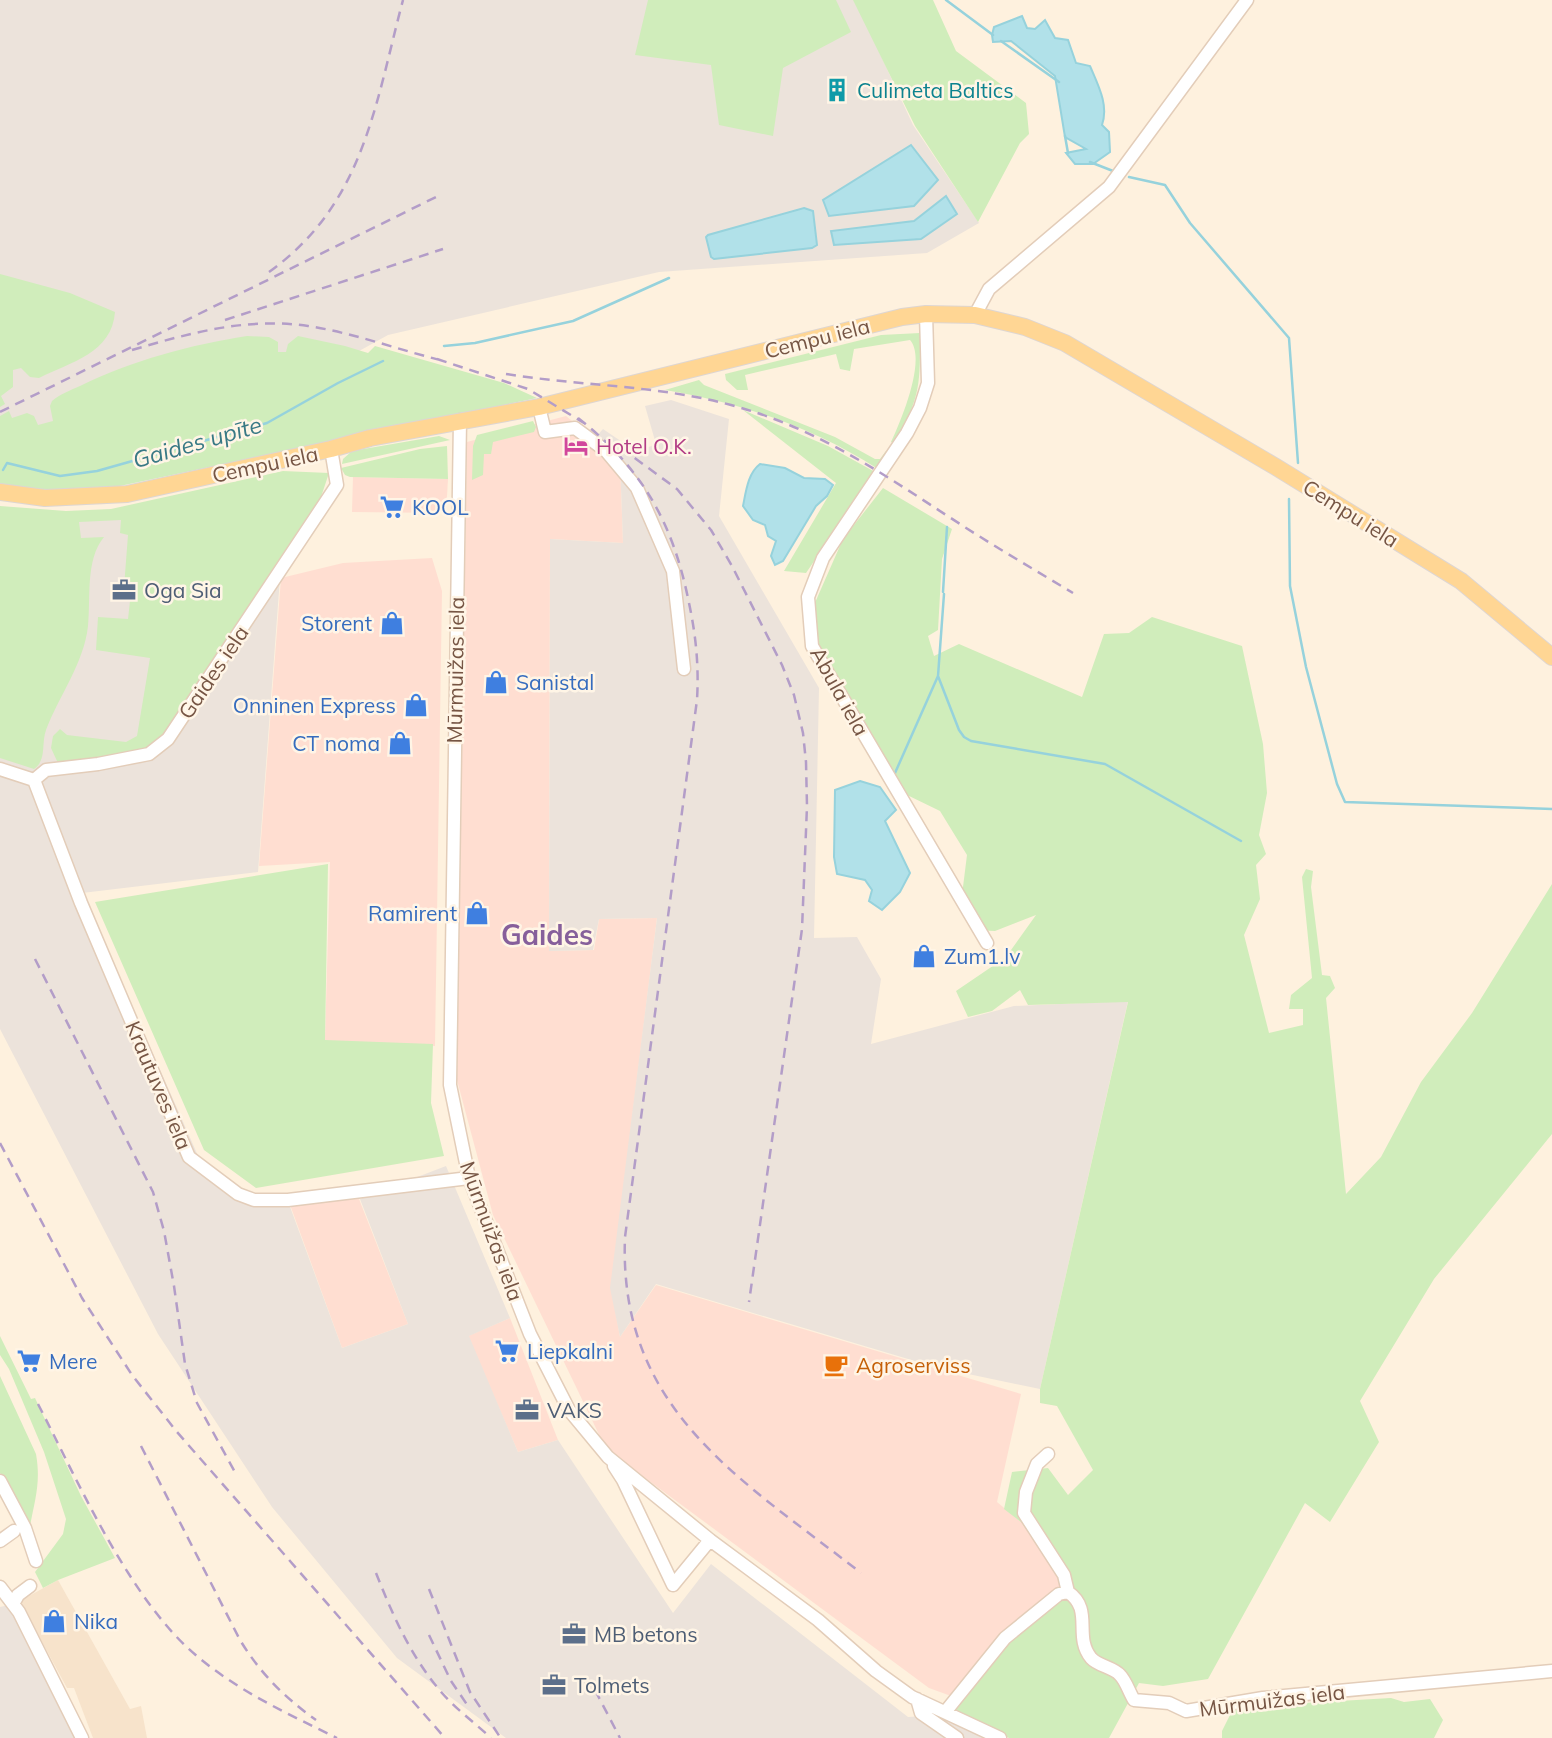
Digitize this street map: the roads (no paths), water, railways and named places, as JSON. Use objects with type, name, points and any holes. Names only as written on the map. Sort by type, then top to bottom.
[{"type":"main road","name":"Cempu iela","points":[[0,492],[45,498],[127,494],[370,438],[540,407],[876,323],[926,314],[975,315],[1025,327],[1065,343],[1276,467],[1461,581],[1552,657]]},
{"type":"street","points":[[975,315],[989,289],[1109,187],[1247,0]]},
{"type":"street","name":"Abula iela","points":[[926,314],[928,383],[920,408],[902,442],[823,558],[808,597],[812,646],[986,943]]},
{"type":"street","points":[[540,407],[545,432],[575,428],[606,452],[637,488],[673,571],[684,669]]},
{"type":"street","name":"Mūrmuižas iela","points":[[460,420],[450,1085],[469,1178],[530,1334],[569,1410],[608,1457],[710,1540],[818,1620],[876,1671],[917,1699],[1000,1738]]},
{"type":"street","name":"Gaides iela","points":[[34,780],[46,770],[99,764],[149,754],[168,739],[337,485],[331,449]]},
{"type":"street","points":[[0,769],[34,780]]},
{"type":"street","name":"Krautuves iela","points":[[34,780],[81,903],[189,1157],[238,1194],[254,1200],[288,1200],[469,1178]]},
{"type":"street","name":"Mūrmuižas iela","points":[[1048,1454],[1037,1464],[1026,1492],[1024,1513],[1064,1575],[1068,1592],[1078,1599],[1082,1611],[1082,1637],[1091,1658],[1120,1674],[1133,1699],[1169,1703],[1186,1711],[1263,1698],[1552,1671]]},
{"type":"street","points":[[608,1457],[623,1480],[673,1585],[710,1540]]},
{"type":"street","points":[[0,1481],[25,1528],[36,1561]]},
{"type":"street","points":[[0,1541],[14,1531]]},
{"type":"street","points":[[6,1601],[30,1586]]},
{"type":"street","points":[[0,1587],[82,1738]]},
{"type":"street","points":[[946,1711],[1005,1638],[1059,1594],[1068,1592]]},
{"type":"street","name":"Mūrmuižas iela","points":[[917,1699],[921,1713],[957,1738]]},
{"type":"water","points":[[1022,16],[1027,28],[1035,29],[1045,20],[1055,38],[1068,40],[1076,63],[1090,66],[1103,103],[1102,125],[1109,132],[1110,152],[1093,164],[1075,164],[1066,153],[1086,149],[1065,137],[1055,76],[1011,41],[993,42],[994,27]]},
{"type":"water","points":[[911,145],[938,180],[914,206],[829,216],[823,200]]},
{"type":"water","points":[[946,196],[957,214],[921,239],[834,245],[831,231],[914,221]]},
{"type":"water","points":[[804,208],[813,211],[817,245],[812,248],[714,259],[711,257],[706,237],[708,235]]},
{"type":"water","points":[[760,464],[785,468],[804,478],[825,479],[833,485],[827,496],[816,506],[783,561],[775,565],[771,556],[776,541],[768,536],[765,525],[753,520],[743,506],[750,477]]},
{"type":"water","points":[[860,781],[880,787],[896,810],[885,821],[910,873],[900,892],[882,910],[869,901],[872,890],[865,880],[837,874],[834,857],[835,790]]},
{"type":"waterway","points":[[946,0],[993,35]]},
{"type":"waterway","points":[[1001,41],[1059,82]]},
{"type":"waterway","points":[[1065,136],[1068,153]]},
{"type":"waterway","points":[[1090,162],[1113,171]]},
{"type":"waterway","points":[[1129,177],[1165,185],[1190,223],[1289,338],[1298,463]]},
{"type":"waterway","name":"Gaides upīte","points":[[444,346],[475,343],[573,321],[669,278]]},
{"type":"waterway","name":"Gaides upīte","points":[[3,470],[7,463],[60,476],[97,471],[267,423],[383,361]]},
{"type":"waterway","points":[[1289,499],[1290,586],[1306,667],[1337,784],[1345,802],[1552,809]]},
{"type":"waterway","points":[[943,592],[947,527]]},
{"type":"waterway","points":[[938,676],[944,594]]},
{"type":"waterway","points":[[895,773],[938,676],[959,730],[971,741],[1105,764],[1241,841]]},
{"type":"railway","points":[[269,272],[301,245],[326,216],[346,184],[373,114],[403,0]]},
{"type":"railway","points":[[0,412],[438,196]]},
{"type":"railway","points":[[225,320],[443,249]]},
{"type":"railway","points":[[132,350],[219,328],[285,324],[342,333],[444,361]]},
{"type":"railway","points":[[437,359],[528,389],[584,423]]},
{"type":"railway","points":[[506,374],[675,393],[763,415],[823,440],[850,455],[1073,593]]},
{"type":"railway","points":[[578,418],[621,457],[652,500],[664,523],[689,603],[697,663],[697,700],[625,1237],[628,1297],[642,1349],[665,1395],[695,1435],[732,1471],[861,1573]]},
{"type":"railway","points":[[621,448],[677,489],[711,530],[782,665],[794,695],[803,733],[807,806],[802,929],[749,1302]]},
{"type":"railway","points":[[35,959],[153,1192],[164,1231],[185,1364],[197,1403],[236,1474]]},
{"type":"railway","points":[[0,1143],[82,1298],[132,1375],[177,1432],[445,1738]]},
{"type":"railway","points":[[38,1404],[128,1573],[173,1633],[198,1657],[231,1681],[265,1702],[337,1738]]},
{"type":"railway","points":[[141,1446],[240,1640],[274,1684],[316,1720]]},
{"type":"railway","points":[[376,1573],[396,1620],[421,1665],[448,1699],[491,1738]]},
{"type":"railway","points":[[429,1589],[470,1692],[500,1737]]},
{"type":"railway","points":[[429,1635],[451,1681],[470,1709]]},
{"type":"railway","points":[[595,1690],[620,1738]]},
{"type":"place","name":"Culimeta Baltics","points":[[837,90]]},
{"type":"place","name":"Hotel O.K.","points":[[576,446]]},
{"type":"place","name":"KOOL","points":[[392,507]]},
{"type":"place","name":"Oga Sia","points":[[124,590]]},
{"type":"place","name":"Storent","points":[[392,623]]},
{"type":"place","name":"Sanistal","points":[[496,682]]},
{"type":"place","name":"Onninen Express","points":[[416,705]]},
{"type":"place","name":"CT noma","points":[[400,743]]},
{"type":"place","name":"Ramirent","points":[[477,913]]},
{"type":"place","name":"Zum1.lv","points":[[924,956]]},
{"type":"place","name":"Liepkalni","points":[[507,1351]]},
{"type":"place","name":"Mere","points":[[29,1361]]},
{"type":"place","name":"Agroserviss","points":[[836,1365]]},
{"type":"place","name":"VAKS","points":[[527,1410]]},
{"type":"place","name":"Nika","points":[[54,1621]]},
{"type":"place","name":"MB betons","points":[[574,1634]]},
{"type":"place","name":"Tolmets","points":[[554,1685]]},
{"type":"district","name":"Gaides","points":[[547,934]]}]
